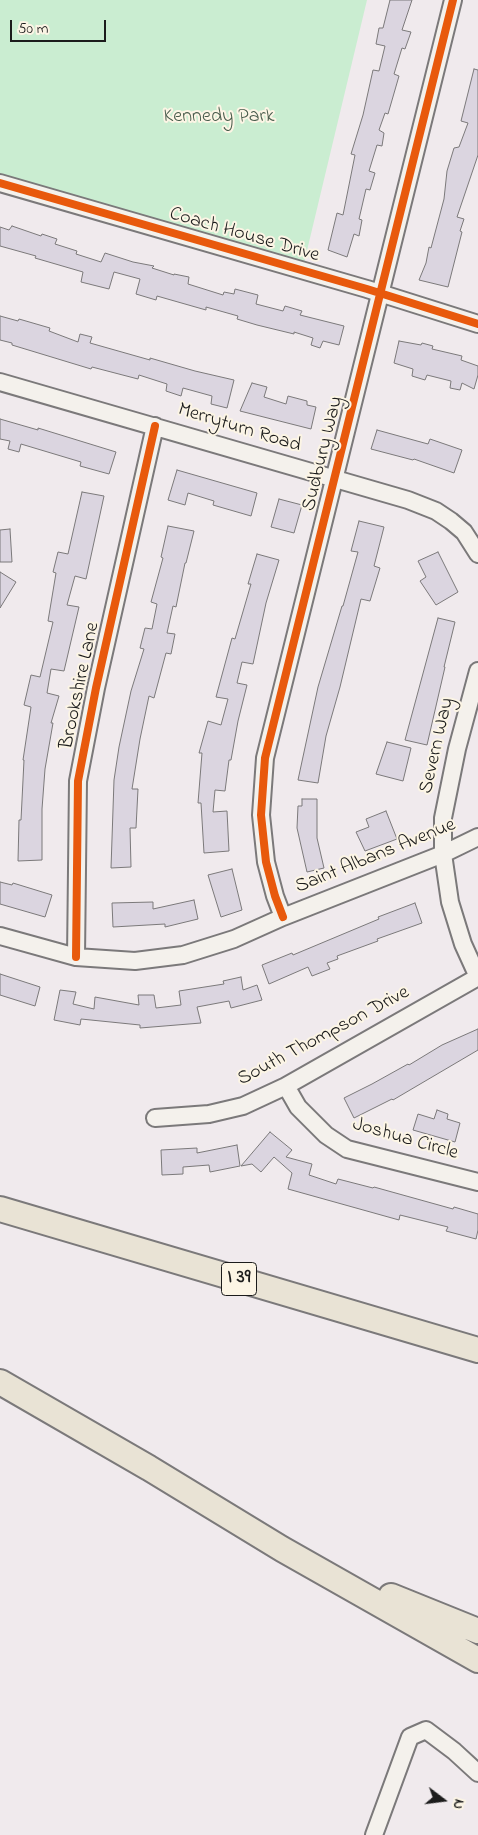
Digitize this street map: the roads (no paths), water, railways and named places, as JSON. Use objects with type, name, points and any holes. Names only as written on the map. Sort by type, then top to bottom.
[{"type":"highway","points":[[4,1210],[174,1257],[478,1334]]},
{"type":"highway","name":"I 39","points":[[4,1210],[478,1350]]},
{"type":"highway","points":[[0,1382],[149,1468],[308,1564],[478,1660]]},
{"type":"highway","points":[[308,1564],[478,1631]]},
{"type":"street","name":"Sudbury Way","points":[[283,917],[266,862],[261,815],[265,758],[382,293],[386,270],[453,0]]},
{"type":"street","name":"Coach House Drive","points":[[0,183],[382,293],[478,324]]},
{"type":"street","name":"Merryturn Road","points":[[0,382],[408,500],[436,511],[464,532],[478,554]]},
{"type":"street","name":"Brookshire Lane","points":[[76,957],[78,781],[96,688],[154,426]]},
{"type":"street","name":"Severn Way","points":[[478,671],[457,749],[443,818],[443,854],[450,902],[463,944],[478,977]]},
{"type":"street","name":"Saint Albans Avenue","points":[[0,936],[76,957],[135,961],[183,955],[234,939],[283,917],[443,854],[478,837]]},
{"type":"street","name":"South Thompson Drive","points":[[154,1118],[209,1114],[242,1106],[286,1086],[478,977]]},
{"type":"street","name":"Joshua Circle","points":[[286,1086],[298,1107],[326,1135],[347,1149],[478,1182]]},
{"type":"street","points":[[374,1835],[410,1737],[426,1730],[454,1751],[478,1773]]},
{"type":"park label","name":"Kennedy Park","points":[[219,118]]}]
